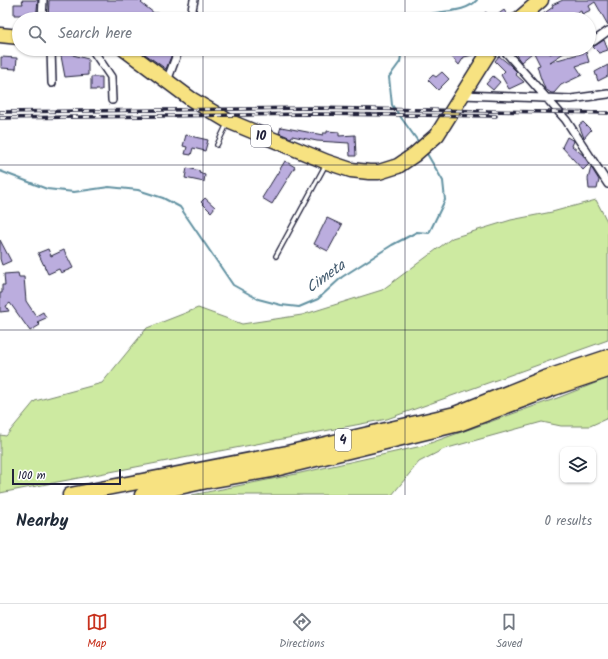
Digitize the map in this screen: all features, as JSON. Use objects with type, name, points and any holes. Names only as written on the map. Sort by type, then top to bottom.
[{"type":"highway","points":[[527,12],[540,0]]},
{"type":"highway","points":[[0,35],[12,36]]},
{"type":"highway","name":"10","points":[[133,56],[192,99],[228,121],[327,162],[351,170],[379,172],[398,166],[414,155],[437,135],[487,56]]},
{"type":"highway","name":"4","points":[[70,495],[287,453],[455,414],[545,378],[608,357]]},
{"type":"highway","name":"4","points":[[142,495],[207,481],[271,470],[459,424],[554,388],[608,370]]},
{"type":"street","points":[[42,12],[43,0]]},
{"type":"street","points":[[191,12],[194,0]]},
{"type":"street","points":[[596,40],[608,31]]},
{"type":"street","points":[[51,56],[52,83]]},
{"type":"street","points":[[97,56],[111,77],[112,100]]},
{"type":"street","points":[[167,81],[176,56]]},
{"type":"street","points":[[509,56],[529,81],[547,98],[575,133],[608,184]]},
{"type":"street","points":[[462,95],[571,99],[608,94]]},
{"type":"lane","points":[[217,145],[228,121]]},
{"type":"lane","points":[[276,256],[327,162]]},
{"type":"green space","points":[[596,200],[608,223],[608,340],[387,419],[0,493],[0,435],[6,436],[35,401],[102,383],[147,328],[198,308],[242,324],[302,315],[382,290],[452,238],[511,220],[552,212]]},
{"type":"green space","points":[[608,378],[608,418],[590,426],[561,426],[542,422],[444,449],[419,462],[392,495],[192,495],[287,476],[422,446],[560,397]]},
{"type":"building","points":[[22,0],[38,0],[37,12],[14,12],[14,4],[23,4]]},
{"type":"building","points":[[49,0],[144,0],[141,3],[153,12],[48,12]]},
{"type":"building","points":[[563,0],[608,0],[608,25],[595,2],[589,6],[591,10],[586,12],[546,12],[553,7],[552,5]]},
{"type":"building","points":[[604,40],[608,50],[599,53],[596,50],[596,45]]},
{"type":"building","points":[[61,56],[77,56],[88,59],[88,75],[65,77]]},
{"type":"building","points":[[148,56],[171,56],[166,69]]},
{"type":"building","points":[[451,56],[468,56],[464,57],[459,65]]},
{"type":"building","points":[[499,56],[517,72],[515,74],[524,82],[509,89],[501,75],[505,71],[495,61]]},
{"type":"building","points":[[517,56],[528,56],[521,62]]},
{"type":"building","points":[[536,56],[559,56],[550,62],[572,56],[587,56],[589,62],[576,66],[582,75],[561,85],[554,93],[551,93],[545,89],[537,66],[540,65]]},
{"type":"building","points":[[1,57],[17,58],[16,69],[1,68]]},
{"type":"building","points":[[608,65],[608,76],[598,81],[595,72]]},
{"type":"building","points":[[442,72],[449,79],[438,90],[428,80],[433,75],[436,77]]},
{"type":"building","points":[[493,76],[500,82],[493,90],[486,84]]},
{"type":"building","points":[[91,77],[102,77],[102,90],[91,90]]},
{"type":"building","points":[[583,122],[591,130],[584,138],[579,125]]},
{"type":"building","points":[[281,127],[323,135],[323,133],[327,133],[327,131],[339,132],[339,136],[355,135],[356,156],[350,156],[349,143],[317,141],[292,136],[291,138],[279,133]]},
{"type":"building","points":[[186,135],[208,140],[205,151],[193,148],[191,155],[185,154],[187,147],[183,146]]},
{"type":"building","points":[[567,137],[574,141],[572,146],[583,155],[589,164],[583,170],[562,147]]},
{"type":"building","points":[[285,161],[295,167],[272,204],[262,198]]},
{"type":"building","points":[[591,167],[599,180],[597,189],[589,189],[588,179]]},
{"type":"building","points":[[187,168],[200,171],[199,173],[205,175],[204,182],[185,178]]},
{"type":"building","points":[[205,198],[215,207],[211,212],[201,202]]},
{"type":"building","points":[[327,218],[342,225],[328,251],[314,244]]},
{"type":"building","points":[[0,240],[11,261],[2,265],[0,259]]},
{"type":"building","points":[[48,249],[51,256],[64,250],[73,268],[61,273],[59,269],[48,274],[38,253]]},
{"type":"building","points":[[18,273],[19,277],[24,277],[26,301],[36,316],[43,312],[46,318],[37,322],[40,325],[30,331],[10,303],[6,306],[9,311],[0,312],[0,293],[2,293],[2,285],[5,285],[4,274]]},
{"type":"waterway","name":"Cimeta","points":[[444,12],[464,8],[477,0]]},
{"type":"waterway","name":"Cimeta","points":[[401,56],[400,62],[389,77],[392,105],[420,144]]},
{"type":"waterway","name":"Cimeta","points":[[0,171],[47,189],[74,192],[109,187],[138,190],[163,198],[180,207],[233,285],[258,299],[281,305],[299,307],[318,299],[342,277],[392,245],[417,232],[429,233],[445,200],[443,181],[426,152]]},
{"type":"railway","points":[[0,112],[310,108],[608,113]]},
{"type":"railway","points":[[0,118],[311,114],[496,116]]}]
